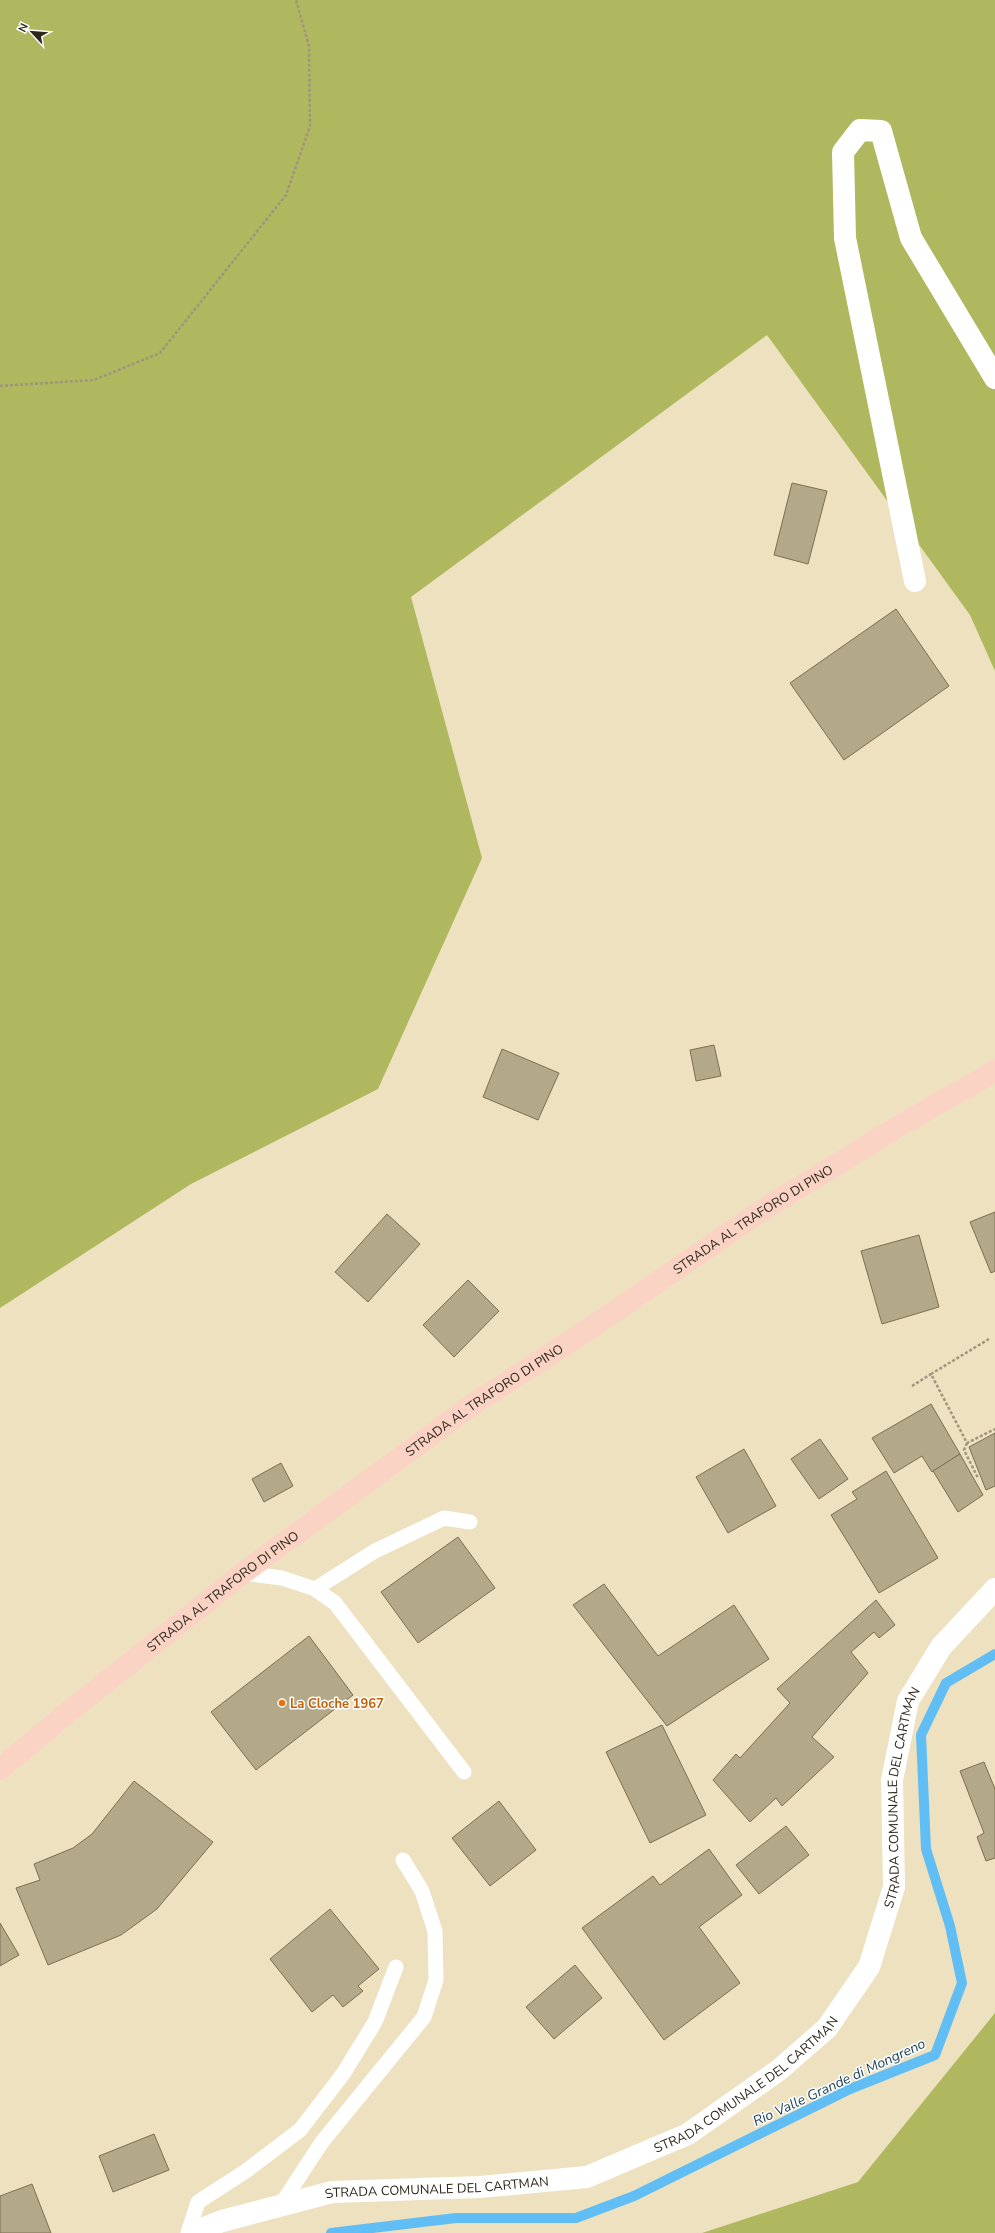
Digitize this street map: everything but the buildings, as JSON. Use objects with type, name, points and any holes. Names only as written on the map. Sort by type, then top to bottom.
[{"type":"main road","name":"STRADA AL TRAFORO DI PINO","points":[[0,1769],[66,1714],[243,1573],[472,1405],[595,1325],[752,1217],[904,1123],[995,1071]]},
{"type":"street","points":[[915,581],[845,238],[842,152],[860,130],[881,131],[911,238],[995,378]]},
{"type":"street","name":"STRADA COMUNALE DEL CARTMAN","points":[[194,2232],[222,2221],[332,2192],[480,2187],[587,2177],[688,2134],[779,2070],[827,2028],[868,1967],[894,1887],[892,1780],[908,1701],[941,1647],[995,1589]]},
{"type":"lane","points":[[315,1589],[375,1551],[444,1518],[470,1522]]},
{"type":"lane","points":[[243,1573],[282,1578],[315,1589],[335,1604],[464,1772]]},
{"type":"lane","points":[[280,2206],[322,2142],[424,2017],[436,1980],[435,1931],[422,1891],[403,1860]]},
{"type":"lane","points":[[194,2232],[198,2202],[246,2171],[300,2130],[343,2074],[375,2022],[396,1967]]},
{"type":"path","points":[[0,386],[94,380],[160,353],[286,195],[310,126],[310,46],[296,0]]},
{"type":"path","points":[[912,1386],[989,1339]]},
{"type":"path","points":[[931,1374],[967,1443]]},
{"type":"path","points":[[978,1478],[964,1450],[967,1443],[995,1429]]},
{"type":"green space","points":[[0,0],[995,0],[995,671],[970,615],[767,335],[411,597],[482,858],[378,1089],[191,1184],[0,1308]]},
{"type":"green space","points":[[995,2013],[995,2233],[702,2233],[858,2182]]},
{"type":"waterway","name":"Rio Valle Grande di Mongreno","points":[[331,2233],[456,2218],[576,2218],[634,2196],[850,2089],[935,2055],[962,1983],[950,1926],[926,1849],[921,1735],[946,1683],[995,1654]]},
{"type":"place","name":"La Cloche 1967","points":[[282,1703]]}]
